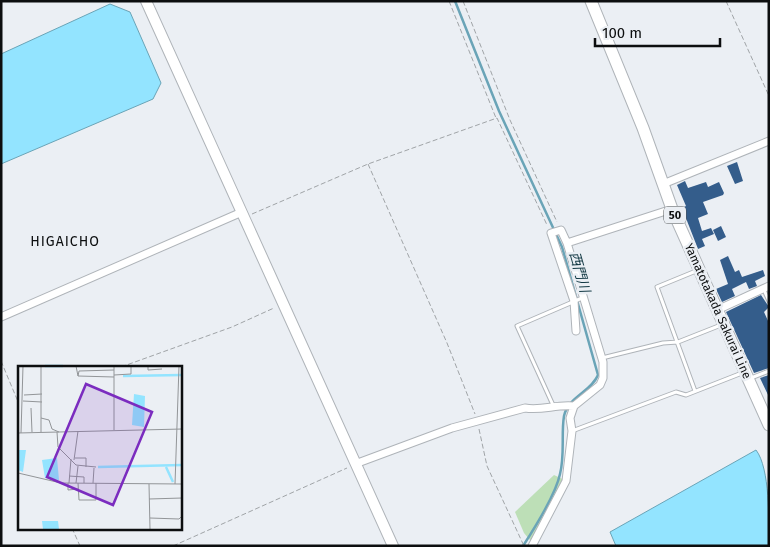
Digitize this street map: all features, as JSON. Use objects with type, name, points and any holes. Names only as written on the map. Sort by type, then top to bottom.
[{"type":"main road","name":"Yamatotakada Sakurai Line","points":[[591,1],[672,209],[769,426]]},
{"type":"street","points":[[146,1],[243,215],[281,304],[393,546]]},
{"type":"street","points":[[663,184],[769,142]]},
{"type":"street","points":[[567,243],[672,209]]},
{"type":"street","points":[[1,317],[243,215]]},
{"type":"street","points":[[532,546],[566,481],[572,431],[570,418],[574,406],[600,385],[603,378],[602,358],[567,243],[561,230],[551,233],[574,302],[576,331]]},
{"type":"street","points":[[717,310],[766,287]]},
{"type":"street","points":[[355,462],[452,428],[525,408],[536,410],[553,406],[574,406]]},
{"type":"lane","points":[[695,392],[657,287],[699,270]]},
{"type":"lane","points":[[766,287],[769,301]]},
{"type":"lane","points":[[553,406],[517,326],[583,298]]},
{"type":"lane","points":[[602,358],[663,343],[678,342],[724,325]]},
{"type":"lane","points":[[572,431],[676,392],[686,395],[746,376],[769,371]]},
{"type":"path","points":[[449,1],[496,118],[551,233]]},
{"type":"path","points":[[462,1],[510,120],[561,230]]},
{"type":"path","points":[[726,1],[769,96]]},
{"type":"path","points":[[243,215],[368,164],[496,118]]},
{"type":"path","points":[[368,164],[447,343],[478,421],[487,466],[524,546]]},
{"type":"path","points":[[124,366],[232,327],[281,304]]},
{"type":"path","points":[[1,361],[18,402]]},
{"type":"path","points":[[173,546],[343,472],[355,462]]},
{"type":"path","points":[[73,530],[80,546]]},
{"type":"green space","points":[[554,475],[569,482],[535,546],[524,533],[515,512]]},
{"type":"water","points":[[110,4],[130,12],[161,83],[153,99],[1,164],[1,54]]},
{"type":"water","points":[[756,450],[761,458],[766,482],[769,509],[769,546],[616,546],[610,532]]},
{"type":"building","points":[[737,162],[743,181],[735,184],[727,166]]},
{"type":"building","points":[[685,181],[688,188],[706,182],[708,187],[719,182],[724,193],[703,202],[708,214],[698,218],[702,231],[711,228],[714,234],[702,239],[705,246],[698,249],[682,208],[686,206],[677,185]]},
{"type":"building","points":[[721,226],[726,237],[718,241],[713,230]]},
{"type":"building","points":[[728,256],[735,272],[739,270],[742,277],[763,270],[765,276],[755,281],[757,286],[749,289],[746,282],[732,289],[735,296],[722,302],[716,289],[728,284],[720,260]]},
{"type":"building","points":[[761,295],[769,307],[764,312],[769,323],[769,368],[754,373],[726,312]]},
{"type":"building","points":[[769,375],[769,397],[760,378]]},
{"type":"waterway","name":"西門川","points":[[455,1],[499,111],[562,247],[598,375],[595,381],[566,409],[563,423],[563,452],[558,482],[544,511],[523,546]]},
{"type":"district","name":"HIGAICHO","points":[[65,241]]}]
